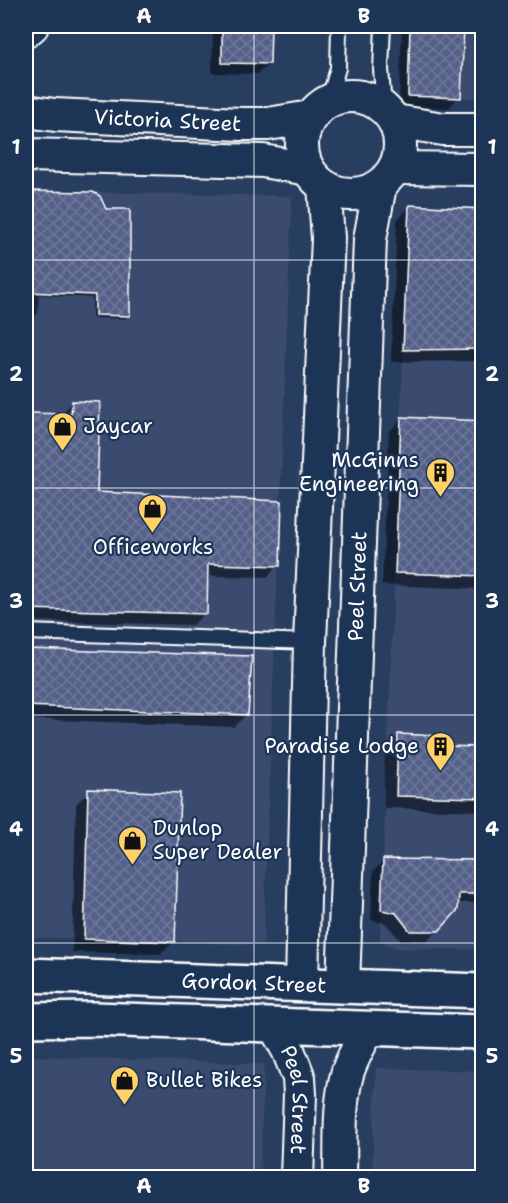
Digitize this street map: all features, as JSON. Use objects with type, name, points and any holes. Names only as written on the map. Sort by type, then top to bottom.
[{"type":"main road","name":"Gordon Street","points":[[26,975],[483,990]]},
{"type":"main road","points":[[302,984],[339,1008],[404,1014],[425,1031]]},
{"type":"main road","name":"Gordon Street","points":[[26,1020],[93,1019],[483,1032]]},
{"type":"street","points":[[26,31],[32,26]]},
{"type":"street","points":[[302,984],[310,642],[328,238],[316,178],[303,157],[304,130],[319,110],[342,97],[357,96],[371,100],[389,114],[443,129],[483,129]]},
{"type":"street","name":"Victoria Street","points":[[26,111],[55,115],[268,124],[319,110]]},
{"type":"street","points":[[316,178],[337,193],[352,194],[367,192],[388,177],[400,157],[401,145],[399,132],[389,114]]},
{"type":"street","name":"Victoria Street","points":[[26,155],[263,161],[316,178]]},
{"type":"street","points":[[388,177],[483,169]]},
{"type":"street","name":"Peel Street","points":[[343,986],[370,239],[388,177]]},
{"type":"street","name":"Peel Street","points":[[274,1025],[288,1050],[299,1078],[297,1178]]},
{"type":"street","points":[[340,1178],[343,1098],[346,1082],[354,1056],[368,1029]]},
{"type":"lane","points":[[319,110],[338,68],[339,26]]},
{"type":"lane","points":[[383,26],[381,69],[389,114]]},
{"type":"lane","points":[[26,632],[310,642]]},
{"type":"shaded area","points":[[411,26],[482,26],[482,98],[408,96]]},
{"type":"shaded area","points":[[26,191],[292,196],[263,945],[26,937]]},
{"type":"shaded area","points":[[409,205],[482,208],[482,950],[396,948],[380,941]]},
{"type":"shaded area","points":[[26,1056],[264,1064],[260,1177],[26,1177]]},
{"type":"shaded area","points":[[376,1068],[482,1071],[482,1177],[372,1177]]},
{"type":"building","points":[[222,26],[271,26],[270,64],[222,63]]},
{"type":"building","points":[[410,26],[464,26],[461,98],[408,96]]},
{"type":"building","points":[[26,191],[93,192],[100,196],[106,209],[130,209],[130,316],[95,315],[95,295],[26,292]]},
{"type":"building","points":[[409,205],[483,209],[483,349],[403,350]]},
{"type":"building","name":"Officeworks","points":[[72,401],[100,402],[97,492],[282,501],[280,566],[208,564],[207,614],[26,609],[26,413],[71,414]]},
{"type":"building","name":"McGinns Engineering","points":[[401,417],[483,421],[483,576],[395,573]]},
{"type":"building","points":[[26,649],[252,656],[248,715],[26,706]]},
{"type":"building","name":"Paradise Lodge","points":[[398,734],[441,736],[441,746],[483,747],[483,798],[396,796]]},
{"type":"building","name":"Dunlop Super Dealer","points":[[88,789],[180,793],[175,942],[84,939]]},
{"type":"building","points":[[383,859],[483,860],[483,894],[459,894],[458,910],[439,931],[410,931],[396,913],[381,910]]},
{"type":"place","name":"Jaycar","points":[[62,452]]},
{"type":"place","name":"McGinns Engineering","points":[[440,498]]},
{"type":"place","name":"Officeworks","points":[[153,534]]},
{"type":"place","name":"Paradise Lodge","points":[[440,772]]},
{"type":"place","name":"Dunlop Super Dealer","points":[[132,866]]},
{"type":"place","name":"Bullet Bikes","points":[[125,1106]]}]
